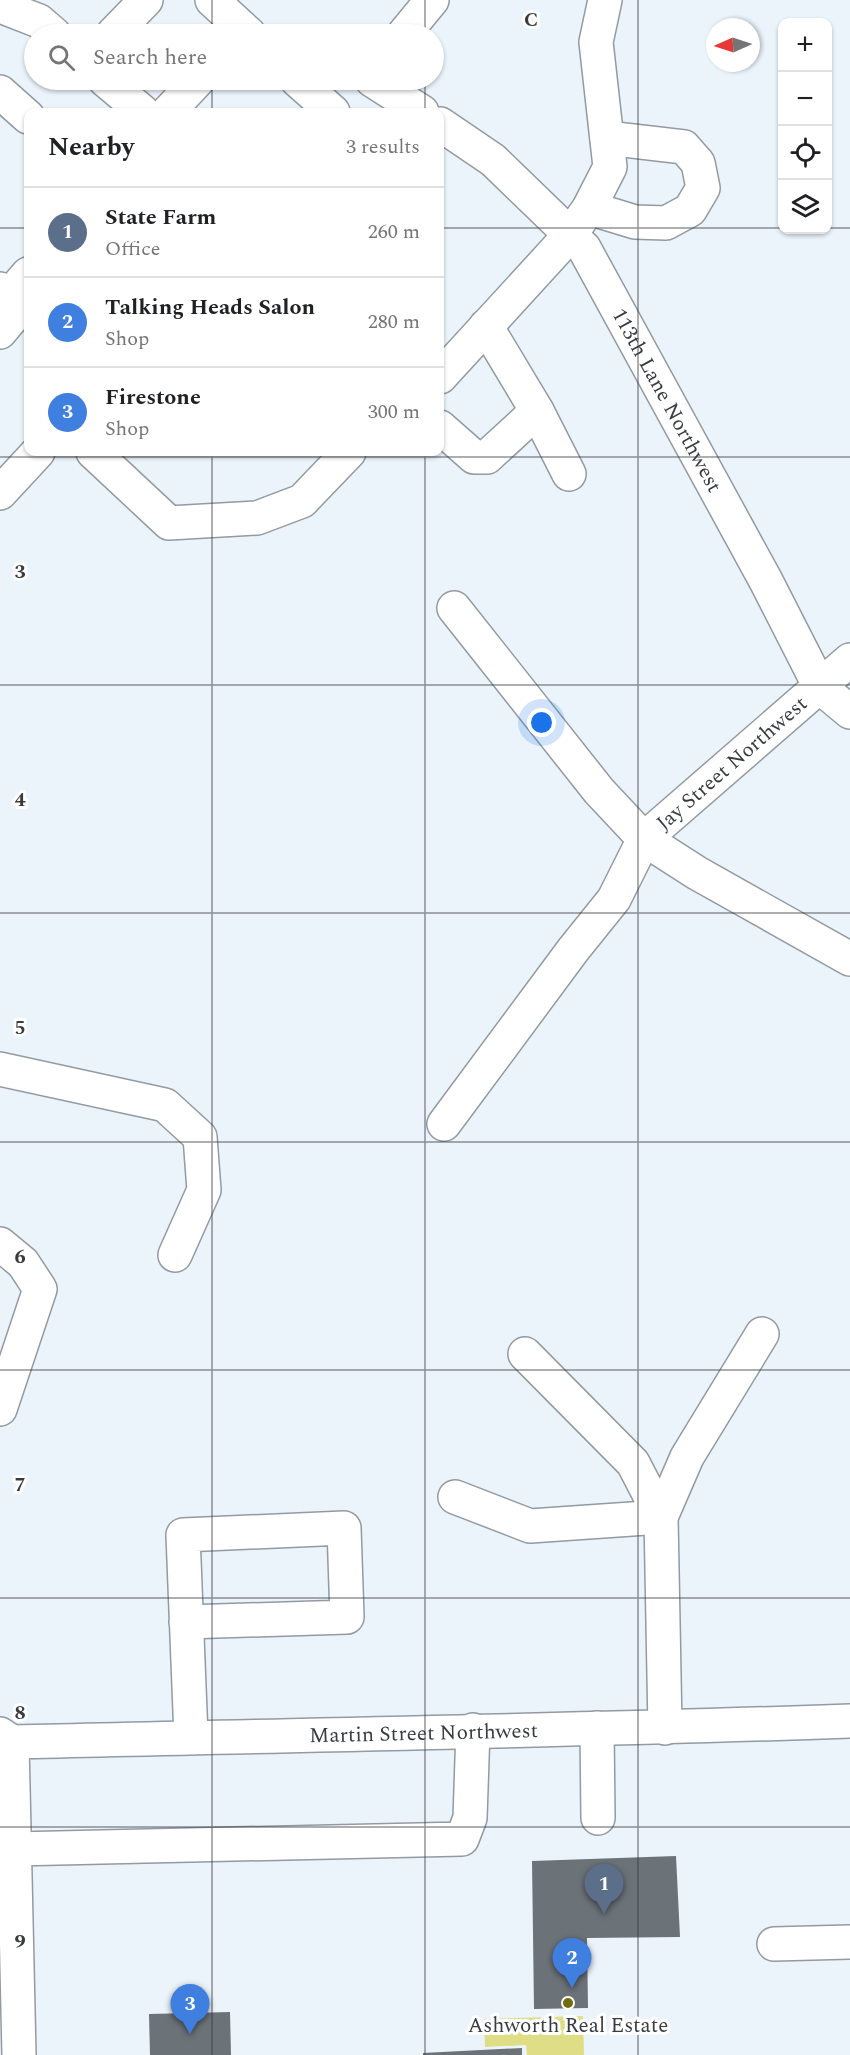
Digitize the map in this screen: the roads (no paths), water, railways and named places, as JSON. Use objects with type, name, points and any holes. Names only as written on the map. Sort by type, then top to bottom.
[{"type":"street","points":[[123,24],[146,0]]},
{"type":"street","points":[[212,0],[235,24]]},
{"type":"street","points":[[412,24],[432,0]]},
{"type":"street","points":[[444,373],[570,235],[588,208],[610,167],[597,42],[604,0]]},
{"type":"street","points":[[0,4],[3,8],[42,24]]},
{"type":"street","points":[[117,90],[138,108]]},
{"type":"street","points":[[172,108],[189,90]]},
{"type":"street","points":[[308,90],[328,108]]},
{"type":"street","points":[[343,108],[359,90]]},
{"type":"street","points":[[388,90],[416,108]]},
{"type":"street","points":[[0,92],[24,113]]},
{"type":"street","name":"113th Lane Northwest","points":[[444,127],[493,160],[584,248],[766,581],[820,687],[850,712]]},
{"type":"street","points":[[588,208],[635,222],[666,223],[690,210],[703,188],[698,163],[684,147],[607,138]]},
{"type":"street","points":[[0,333],[17,296]]},
{"type":"street","points":[[486,327],[537,411],[569,474]]},
{"type":"street","points":[[444,431],[474,458],[487,457],[537,411]]},
{"type":"street","points":[[0,493],[34,456]]},
{"type":"street","points":[[97,456],[169,523],[257,518],[302,501],[345,456]]},
{"type":"street","points":[[454,608],[599,791],[644,839],[697,873],[850,958]]},
{"type":"street","name":"Jay Street Northwest","points":[[644,839],[850,660]]},
{"type":"street","points":[[444,1124],[573,950],[614,899],[644,839]]},
{"type":"street","points":[[0,1070],[165,1105],[200,1137],[204,1190],[175,1255]]},
{"type":"street","points":[[0,1244],[22,1263],[40,1289],[0,1409]]},
{"type":"street","points":[[665,1728],[661,1517],[687,1457],[762,1334]]},
{"type":"street","points":[[525,1354],[633,1463],[661,1517]]},
{"type":"street","points":[[454,1497],[530,1526],[661,1517]]},
{"type":"street","points":[[186,1622],[347,1617],[344,1528],[183,1535],[186,1622],[191,1737]]},
{"type":"street","name":"Martin Street Northwest","points":[[6,1738],[191,1737],[665,1728],[850,1721]]},
{"type":"street","points":[[597,1728],[598,1818]]},
{"type":"street","points":[[14,1849],[462,1839],[470,1818],[473,1730]]},
{"type":"street","points":[[6,1738],[14,1849],[8,1961],[19,2055]]},
{"type":"street","points":[[774,1944],[850,1942]]},
{"type":"place","name":"State Farm","points":[[604,1914]]},
{"type":"place","name":"Talking Heads Salon","points":[[572,1988]]},
{"type":"place","name":"Ashworth Real Estate","points":[[568,2003]]},
{"type":"place","name":"Firestone","points":[[190,2034]]}]
